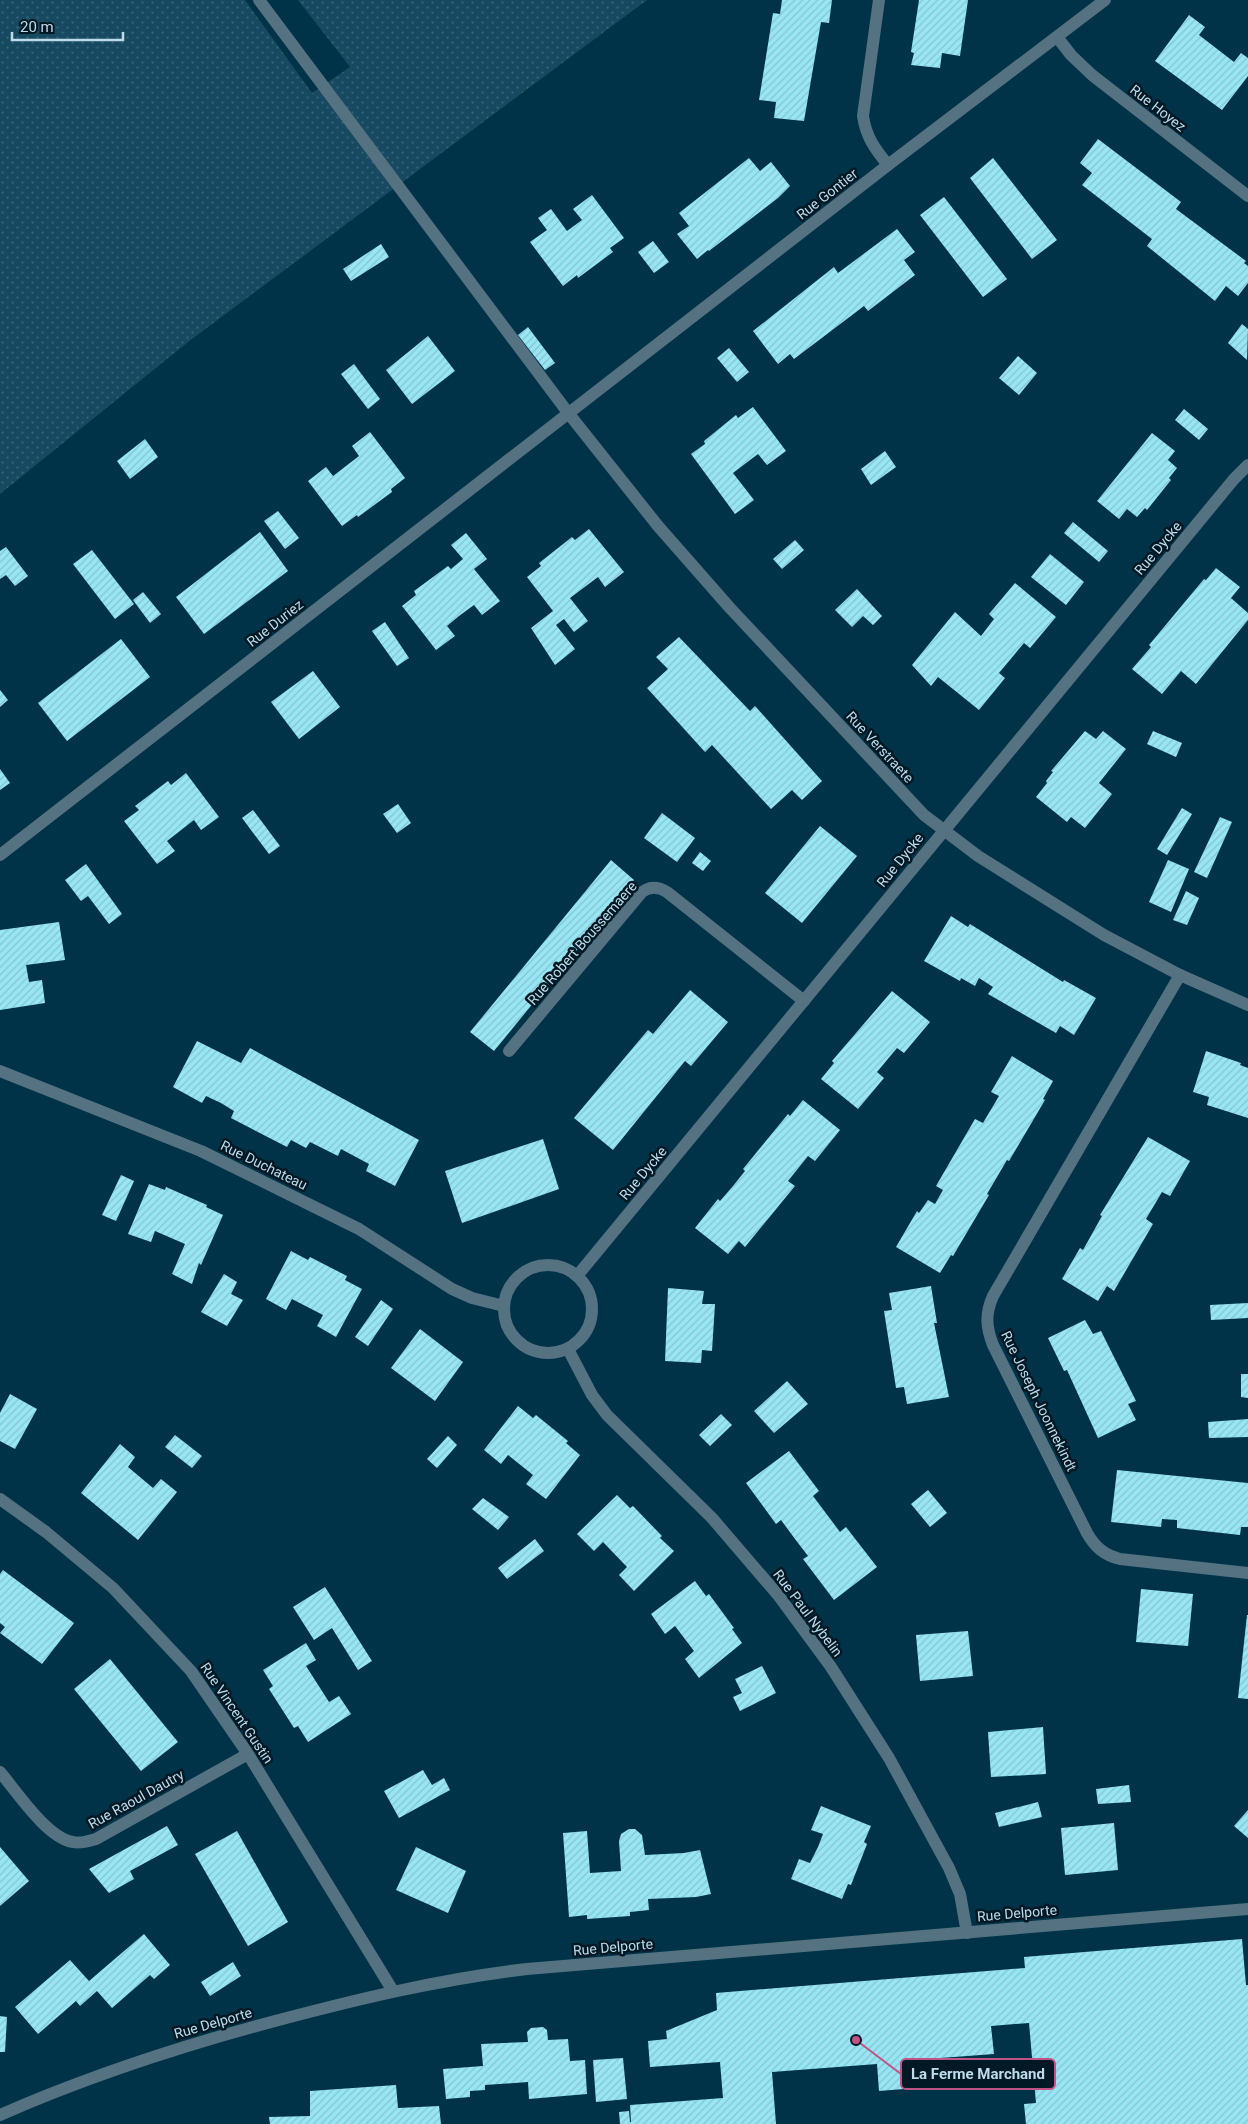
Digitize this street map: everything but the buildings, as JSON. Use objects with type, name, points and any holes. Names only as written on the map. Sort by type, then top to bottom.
[{"type":"street","name":"Rue Verstraete","points":[[259,0],[569,414],[709,585],[904,794],[944,831],[984,860],[1081,921],[1180,975],[1248,1005]]},
{"type":"street","points":[[879,0],[863,116],[866,134],[888,165]]},
{"type":"street","name":"Rue Gontier","points":[[569,414],[888,165],[1105,0]]},
{"type":"street","name":"Rue Hoyez","points":[[1056,37],[1092,75],[1248,196]]},
{"type":"street","name":"Rue Duriez","points":[[0,855],[569,414]]},
{"type":"street","name":"Rue Dycke","points":[[577,1276],[1234,478],[1248,465]]},
{"type":"street","name":"Rue Robert Boussemaere","points":[[509,1051],[642,892],[649,888],[660,888],[667,892],[804,1001]]},
{"type":"street","name":"Rue Joseph Joonnekindt","points":[[1180,975],[993,1296],[986,1315],[987,1325],[993,1345],[1073,1506],[1092,1542],[1099,1550],[1108,1556],[1120,1559],[1248,1573]]},
{"type":"street","name":"Rue Duchateau","points":[[0,1071],[201,1152],[359,1229],[452,1289],[472,1298],[504,1306]]},
{"type":"street","points":[[539,1266],[556,1266],[577,1276],[589,1293],[592,1315],[590,1325],[584,1335],[568,1349],[557,1353],[545,1354],[534,1351],[519,1342],[508,1328],[504,1306],[512,1284],[529,1270],[539,1266]]},
{"type":"street","name":"Rue Paul Nybelin","points":[[568,1349],[592,1395],[606,1415],[712,1518],[778,1595],[830,1667],[885,1750],[944,1860],[960,1894],[967,1933]]},
{"type":"street","name":"Rue Vincent Gustin","points":[[0,1499],[87,1566],[142,1618],[191,1671],[248,1754],[393,1991]]},
{"type":"street","name":"Rue Raoul Dautry","points":[[0,1772],[50,1830],[63,1839],[79,1843],[96,1839],[248,1754]]},
{"type":"street","name":"Rue Delporte","points":[[0,2115],[101,2074],[172,2050],[316,2009],[464,1977],[527,1969],[1248,1909]]},
{"type":"shaded area","points":[[0,0],[245,0],[312,93],[350,67],[298,0],[647,0],[188,342],[0,494]]},
{"type":"place","name":"La Ferme Marchand","points":[[856,2040]]}]
